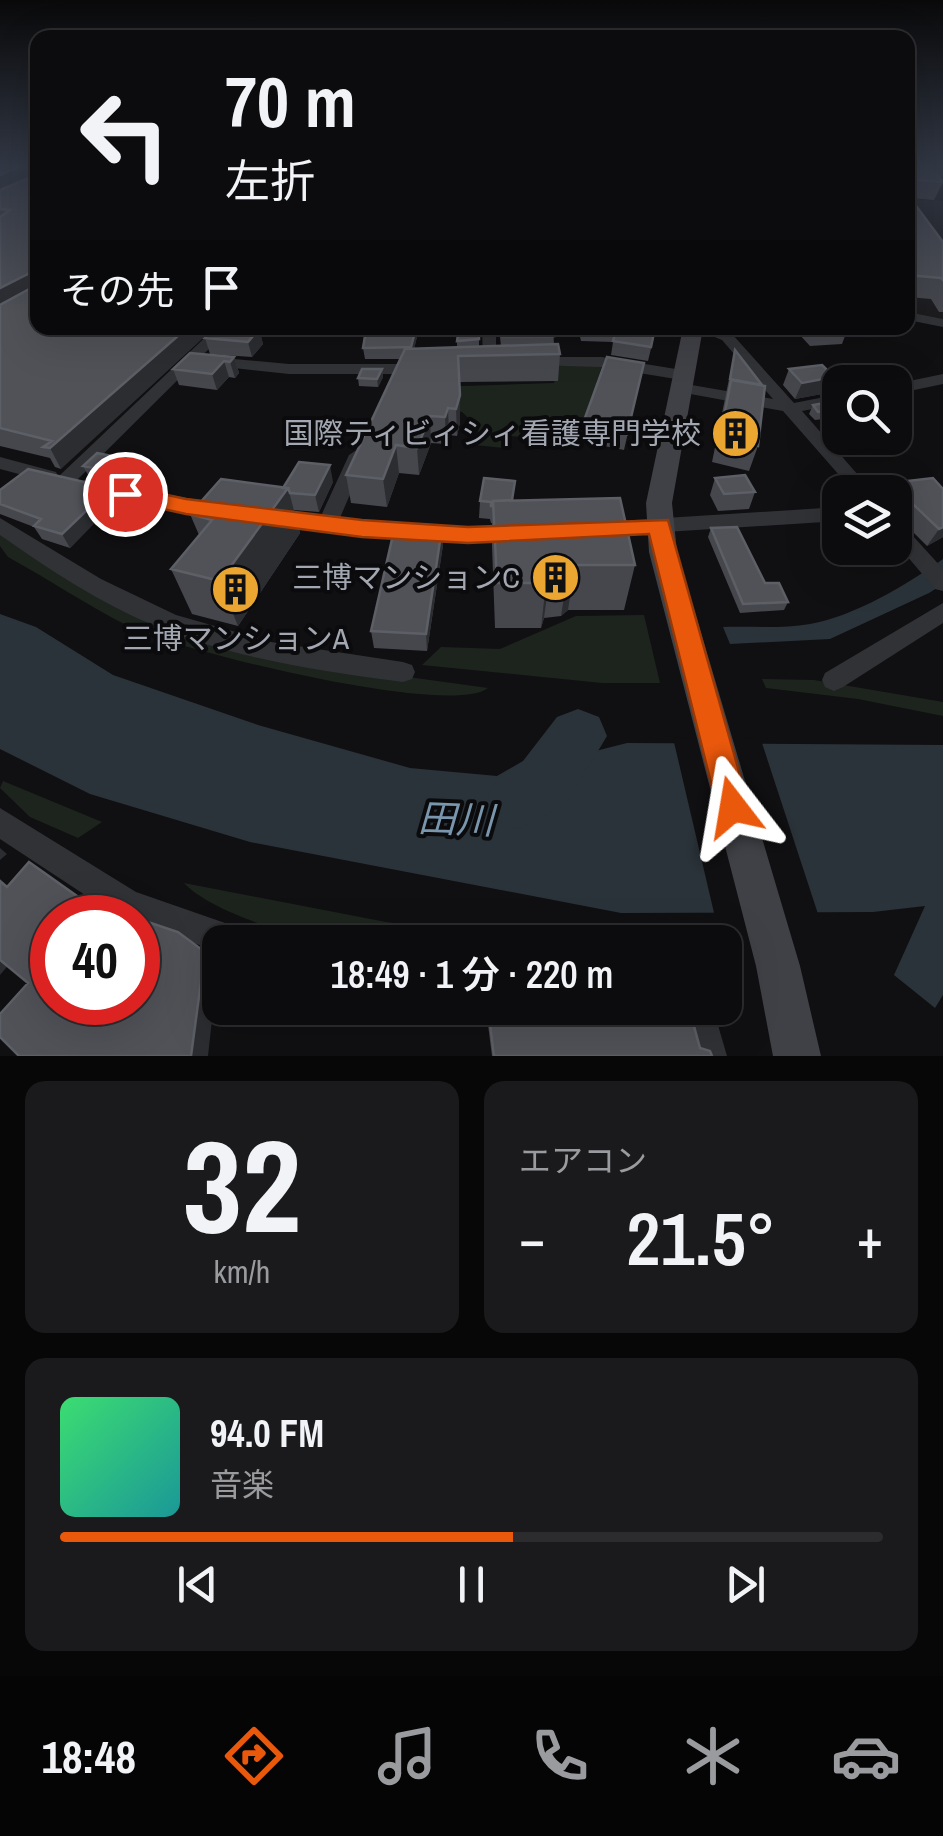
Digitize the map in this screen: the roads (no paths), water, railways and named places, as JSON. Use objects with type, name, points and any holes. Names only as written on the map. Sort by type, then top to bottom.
[{"type":"street","points":[[915,317],[943,323]]},
{"type":"street","points":[[65,481],[216,335]]},
{"type":"street","points":[[488,335],[484,364],[602,362],[794,408],[822,403]]},
{"type":"street","points":[[694,335],[681,382],[659,502],[660,526],[778,966],[797,1056]]},
{"type":"street","points":[[720,335],[727,337],[794,408],[850,475]]},
{"type":"street","points":[[190,360],[394,378],[446,368]]},
{"type":"street","points":[[912,385],[943,379]]},
{"type":"street","points":[[326,526],[366,439]]},
{"type":"street","points":[[0,463],[65,481],[326,526],[468,535],[545,532]]},
{"type":"street","points":[[584,530],[822,515]]},
{"type":"street","points":[[0,525],[87,583],[191,631],[296,658],[403,672]]},
{"type":"street","points":[[912,548],[943,584]]},
{"type":"street","points":[[834,680],[943,612]]},
{"type":"street","points":[[0,822],[128,905],[202,930]]},
{"type":"street","points":[[701,1025],[710,1056]]},
{"type":"water","points":[[943,559],[943,584],[830,639],[730,644],[723,627],[789,626],[827,620],[879,598]]},
{"type":"water","name":"田川","points":[[0,614],[36,627],[113,675],[258,725],[410,768],[497,776],[627,743],[943,745],[943,995],[935,1008],[894,975],[925,906],[873,912],[621,913],[250,842],[90,794],[0,749]]},
{"type":"waterway","points":[[519,798],[545,782],[578,736]]},
{"type":"place","name":"国際ティビィシィ看護専門学校","points":[[736,433]]},
{"type":"place","name":"三博マンションC","points":[[555,577]]},
{"type":"place","name":"三博マンションA","points":[[236,589]]}]
